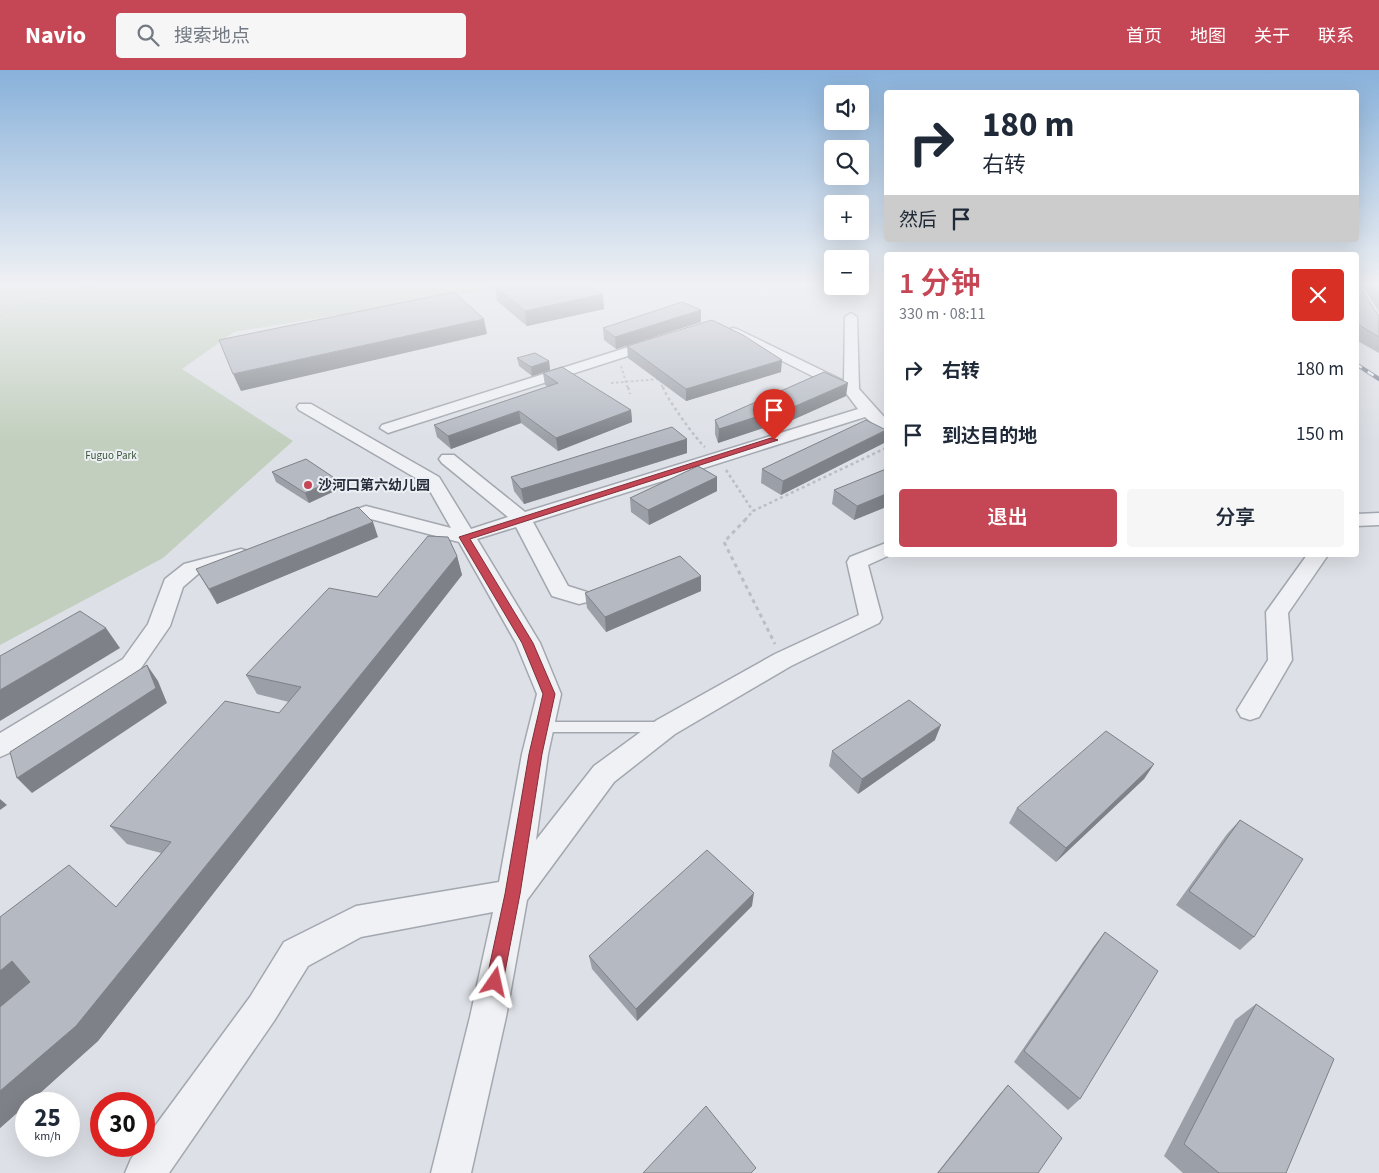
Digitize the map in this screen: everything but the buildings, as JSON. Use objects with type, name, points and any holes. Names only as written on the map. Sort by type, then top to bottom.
[{"type":"street","points":[[388,428],[672,336]]},
{"type":"street","points":[[740,336],[850,390],[868,411],[884,425]]},
{"type":"street","points":[[850,336],[850,390]]},
{"type":"street","points":[[305,407],[433,481],[464,537],[528,643],[549,694],[541,727],[488,1017],[451,1173]]},
{"type":"street","points":[[315,530],[366,512],[464,537],[868,411]]},
{"type":"street","points":[[448,459],[522,519],[560,591],[579,597]]},
{"type":"street","points":[[1359,520],[1379,518]]},
{"type":"street","points":[[145,1173],[262,1008],[296,954],[356,922],[512,894],[604,774],[666,727],[783,660],[871,618],[857,562],[884,549]]},
{"type":"street","points":[[0,746],[131,665],[159,626],[173,584],[191,569],[260,550]]},
{"type":"street","points":[[1250,710],[1280,660],[1277,612],[1317,557]]},
{"type":"lane","points":[[541,727],[666,727]]},
{"type":"path","points":[[611,383],[660,379],[665,395],[675,405],[698,441],[718,458],[753,511]]},
{"type":"path","points":[[783,660],[724,542],[753,511],[884,449]]},
{"type":"green space","name":"Fuguo Park","points":[[0,336],[228,336],[182,369],[293,441],[163,558],[0,645]]},
{"type":"railway","points":[[1359,366],[1379,379]]},
{"type":"place","name":"沙河口第六幼儿园","points":[[308,485]]},
{"type":"route","points":[[495,982],[536,754],[549,694],[528,643],[464,537],[774,440]]}]
